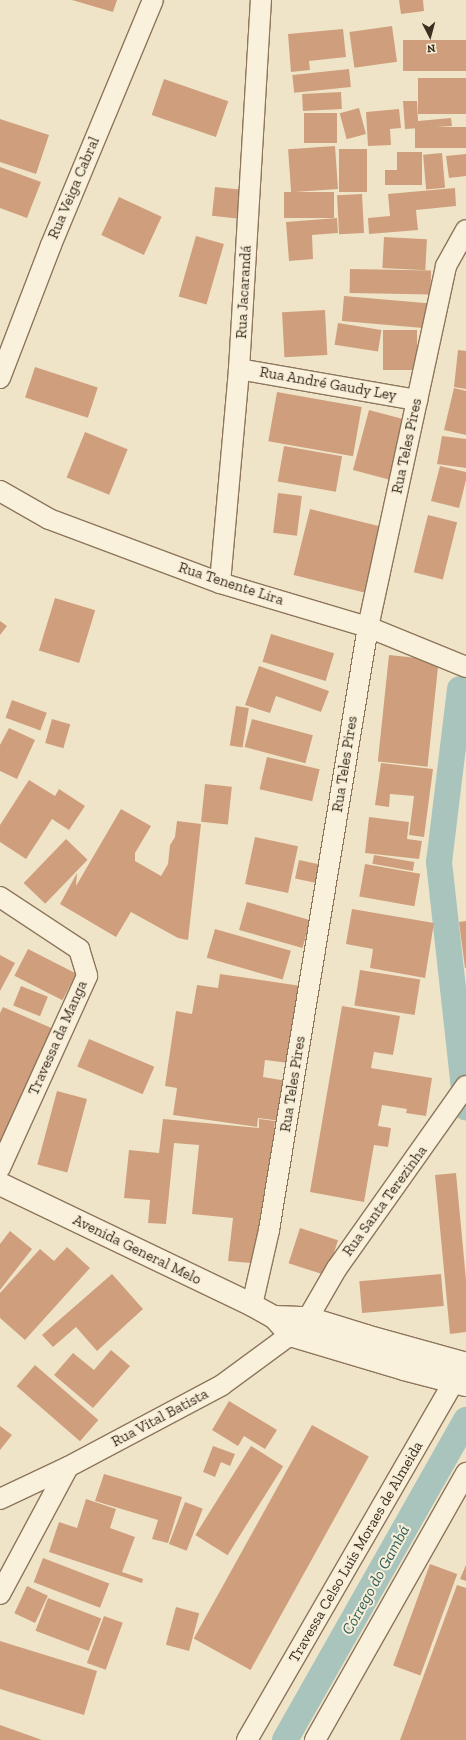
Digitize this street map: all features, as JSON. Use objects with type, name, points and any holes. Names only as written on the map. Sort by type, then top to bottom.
[{"type":"main road","name":"Avenida General Melo","points":[[0,1184],[252,1305],[274,1317],[290,1334],[404,1369],[463,1373]]},
{"type":"main road","name":"Avenida General Melo","points":[[274,1317],[308,1318],[366,1336],[463,1373]]},
{"type":"street","name":"Rua Veiga Cabral","points":[[0,378],[51,245],[153,0]]},
{"type":"street","name":"Rua Jacarandá","points":[[220,583],[239,369],[261,0]]},
{"type":"street","name":"Rua Teles Pires","points":[[252,1305],[270,1230],[368,627],[446,266],[466,230]]},
{"type":"street","name":"Rua André Gaudy Ley","points":[[239,369],[417,400]]},
{"type":"street","name":"Rua Tenente Lira","points":[[0,491],[49,519],[220,583],[368,627],[466,667]]},
{"type":"street","name":"Travessa da Manga","points":[[0,897],[79,949],[86,976],[0,1168]]},
{"type":"street","name":"Rua Santa Terezinha","points":[[308,1318],[337,1268],[452,1108],[466,1086]]},
{"type":"street","name":"Rua Vital Batista","points":[[0,1499],[68,1467],[222,1386],[290,1334],[308,1318]]},
{"type":"street","name":"Travessa Celso Luís Moraes de Almeida","points":[[247,1740],[463,1373]]},
{"type":"street","points":[[0,1594],[68,1467]]},
{"type":"street","points":[[315,1740],[466,1473]]},
{"type":"building","points":[[72,0],[117,0],[113,12]]},
{"type":"building","points":[[399,0],[423,0],[424,11],[401,14]]},
{"type":"building","points":[[392,26],[397,62],[354,68],[349,32]]},
{"type":"building","points":[[343,29],[346,57],[309,61],[310,70],[291,72],[288,34]]},
{"type":"building","points":[[403,40],[466,40],[466,71],[403,71]]},
{"type":"building","points":[[349,69],[351,87],[294,93],[292,75]]},
{"type":"building","points":[[418,78],[466,78],[466,114],[418,114]]},
{"type":"building","points":[[164,79],[228,101],[216,137],[152,115]]},
{"type":"building","points":[[341,92],[342,109],[303,111],[302,94]]},
{"type":"building","points":[[403,101],[417,101],[418,121],[451,118],[452,126],[405,129]]},
{"type":"building","points":[[359,108],[366,134],[347,139],[340,113]]},
{"type":"building","points":[[399,109],[401,128],[390,129],[391,145],[368,146],[366,112]]},
{"type":"building","points":[[304,113],[337,113],[337,143],[304,143]]},
{"type":"building","points":[[0,119],[49,135],[36,174],[0,162]]},
{"type":"building","points":[[415,127],[466,127],[466,148],[415,148]]},
{"type":"building","points":[[335,146],[338,189],[291,192],[288,149]]},
{"type":"building","points":[[339,149],[367,149],[367,192],[339,192]]},
{"type":"building","points":[[397,152],[422,152],[422,185],[385,185],[385,170],[397,170]]},
{"type":"building","points":[[442,153],[445,188],[426,190],[423,155]]},
{"type":"building","points":[[466,154],[466,176],[449,178],[446,156]]},
{"type":"building","points":[[0,167],[41,182],[27,218],[0,208]]},
{"type":"building","points":[[215,187],[242,190],[239,219],[212,216]]},
{"type":"building","points":[[455,188],[456,206],[416,210],[418,230],[369,234],[368,218],[390,216],[388,194]]},
{"type":"building","points":[[284,192],[334,192],[334,218],[284,218]]},
{"type":"building","points":[[362,194],[364,233],[339,234],[337,195]]},
{"type":"building","points":[[119,197],[162,217],[144,255],[101,235]]},
{"type":"building","points":[[337,218],[338,233],[312,235],[313,259],[289,261],[286,222]]},
{"type":"building","points":[[196,236],[224,244],[207,305],[179,297]]},
{"type":"building","points":[[384,237],[427,239],[425,270],[382,268]]},
{"type":"building","points":[[350,269],[431,270],[431,294],[350,293]]},
{"type":"building","points":[[344,296],[431,304],[428,328],[342,321]]},
{"type":"building","points":[[325,310],[327,355],[284,357],[282,312]]},
{"type":"building","points":[[338,323],[381,330],[378,352],[335,345]]},
{"type":"building","points":[[383,330],[417,330],[417,370],[383,370]]},
{"type":"building","points":[[458,350],[466,351],[466,389],[454,387]]},
{"type":"building","points":[[35,367],[98,387],[88,418],[25,397]]},
{"type":"building","points":[[454,388],[466,391],[466,435],[444,430]]},
{"type":"building","points":[[277,392],[362,407],[353,456],[268,441]]},
{"type":"building","points":[[369,410],[410,421],[394,481],[353,470]]},
{"type":"building","points":[[85,432],[128,449],[109,495],[67,477]]},
{"type":"building","points":[[442,436],[466,439],[466,468],[437,464]]},
{"type":"building","points":[[284,446],[342,456],[336,492],[278,481]]},
{"type":"building","points":[[440,466],[466,472],[466,480],[459,508],[431,501]]},
{"type":"building","points":[[278,493],[302,496],[297,536],[273,533]]},
{"type":"building","points":[[310,509],[389,529],[372,595],[294,575]]},
{"type":"building","points":[[428,515],[457,522],[443,580],[414,572]]},
{"type":"building","points":[[55,598],[95,610],[79,663],[39,651]]},
{"type":"building","points":[[0,621],[7,626],[0,635]]},
{"type":"building","points":[[271,634],[334,653],[326,681],[263,662]]},
{"type":"building","points":[[389,655],[439,660],[428,767],[378,761]]},
{"type":"building","points":[[259,666],[329,691],[321,712],[276,696],[270,713],[245,705]]},
{"type":"building","points":[[12,700],[47,713],[40,731],[6,718]]},
{"type":"building","points":[[236,706],[249,708],[243,748],[230,746]]},
{"type":"building","points":[[52,719],[70,724],[63,748],[45,743]]},
{"type":"building","points":[[252,719],[313,735],[305,763],[244,747]]},
{"type":"building","points":[[9,728],[35,740],[17,779],[0,771],[0,745]]},
{"type":"building","points":[[267,757],[320,769],[312,801],[260,789]]},
{"type":"building","points":[[381,763],[433,769],[424,837],[409,835],[414,796],[390,794],[389,807],[375,805]]},
{"type":"building","points":[[29,780],[55,796],[59,789],[85,806],[69,830],[52,819],[26,859],[0,842],[0,825]]},
{"type":"building","points":[[205,784],[232,787],[228,825],[201,822]]},
{"type":"building","points":[[121,809],[151,826],[135,853],[135,861],[161,876],[168,864],[170,845],[175,837],[177,821],[201,824],[188,940],[178,938],[131,912],[116,937],[60,904],[77,873],[76,886]]},
{"type":"building","points":[[369,817],[409,822],[407,839],[422,841],[419,859],[365,853]]},
{"type":"building","points":[[255,837],[298,846],[288,893],[245,884]]},
{"type":"building","points":[[66,839],[88,860],[45,904],[24,883]]},
{"type":"building","points":[[374,855],[414,862],[413,871],[372,864]]},
{"type":"building","points":[[299,860],[322,865],[319,884],[295,879]]},
{"type":"building","points":[[365,864],[420,874],[414,906],[359,896]]},
{"type":"building","points":[[247,902],[310,920],[302,948],[239,930]]},
{"type":"building","points":[[352,909],[434,923],[425,978],[370,968],[373,949],[346,944]]},
{"type":"building","points":[[466,921],[466,968],[465,968],[459,922]]},
{"type":"building","points":[[215,929],[291,951],[283,980],[207,958]]},
{"type":"building","points":[[28,949],[76,974],[62,1000],[14,976]]},
{"type":"building","points":[[0,955],[15,963],[0,991]]},
{"type":"building","points":[[360,970],[420,980],[415,1015],[354,1006]]},
{"type":"building","points":[[220,974],[301,986],[289,1063],[265,1060],[263,1077],[287,1081],[281,1121],[258,1118],[257,1127],[173,1115],[177,1088],[165,1086],[176,1011],[192,1014],[197,985],[218,988]]},
{"type":"building","points":[[21,986],[48,997],[40,1016],[13,1005]]},
{"type":"building","points":[[342,1006],[400,1016],[393,1055],[374,1052],[371,1068],[432,1078],[426,1116],[406,1113],[407,1109],[382,1105],[378,1126],[391,1128],[388,1147],[374,1145],[364,1202],[310,1192]]},
{"type":"building","points":[[3,1007],[56,1030],[0,1147],[0,1013]]},
{"type":"building","points":[[89,1039],[154,1067],[143,1094],[77,1067]]},
{"type":"building","points":[[57,1091],[87,1099],[67,1172],[37,1164]]},
{"type":"building","points":[[163,1119],[259,1128],[259,1119],[275,1121],[262,1264],[228,1261],[233,1218],[192,1214],[199,1145],[174,1143],[166,1224],[148,1223],[150,1200],[124,1198],[129,1150],[159,1153]]},
{"type":"building","points":[[456,1173],[466,1280],[466,1332],[450,1334],[435,1175]]},
{"type":"building","points":[[300,1228],[338,1240],[327,1276],[289,1263]]},
{"type":"building","points":[[10,1231],[32,1249],[0,1290],[0,1244]]},
{"type":"building","points":[[67,1247],[90,1268],[25,1340],[0,1318],[0,1293],[40,1249],[54,1261]]},
{"type":"building","points":[[112,1274],[143,1309],[97,1351],[76,1327],[53,1347],[42,1335]]},
{"type":"building","points":[[441,1274],[444,1306],[362,1313],[359,1281]]},
{"type":"building","points":[[111,1350],[130,1366],[93,1408],[54,1375],[73,1353],[94,1370]]},
{"type":"building","points":[[35,1365],[98,1420],[80,1441],[17,1386]]},
{"type":"building","points":[[229,1401],[277,1430],[265,1449],[244,1436],[238,1446],[212,1430]]},
{"type":"building","points":[[312,1425],[369,1457],[251,1670],[194,1638]]},
{"type":"building","points":[[0,1426],[12,1435],[0,1450]]},
{"type":"building","points":[[213,1446],[235,1454],[230,1466],[221,1462],[215,1477],[203,1472]]},
{"type":"building","points":[[251,1446],[283,1466],[228,1555],[195,1535]]},
{"type":"building","points":[[104,1474],[182,1497],[168,1543],[152,1539],[158,1520],[95,1501]]},
{"type":"building","points":[[86,1499],[116,1509],[110,1528],[135,1537],[122,1572],[143,1579],[142,1583],[49,1552],[59,1522],[77,1528]]},
{"type":"building","points":[[185,1502],[203,1509],[187,1551],[169,1544]]},
{"type":"building","points":[[43,1558],[109,1583],[100,1608],[34,1582]]},
{"type":"building","points":[[430,1564],[457,1574],[420,1675],[393,1665]]},
{"type":"building","points":[[466,1565],[466,1581],[460,1579]]},
{"type":"building","points":[[457,1585],[466,1588],[466,1740],[400,1740]]},
{"type":"building","points":[[27,1586],[48,1596],[35,1623],[14,1613]]},
{"type":"building","points":[[48,1598],[101,1618],[89,1651],[35,1631]]},
{"type":"building","points":[[176,1607],[199,1613],[189,1651],[166,1645]]},
{"type":"building","points":[[104,1616],[123,1623],[106,1670],[87,1663]]},
{"type":"building","points":[[0,1641],[97,1671],[84,1715],[0,1689]]},
{"type":"building","points":[[0,1725],[42,1740],[0,1740]]},
{"type":"waterway","name":"Córrego do Gambá","points":[[460,689],[439,862],[466,1108]]},
{"type":"waterway","name":"Córrego do Gambá","points":[[285,1740],[466,1420]]}]
